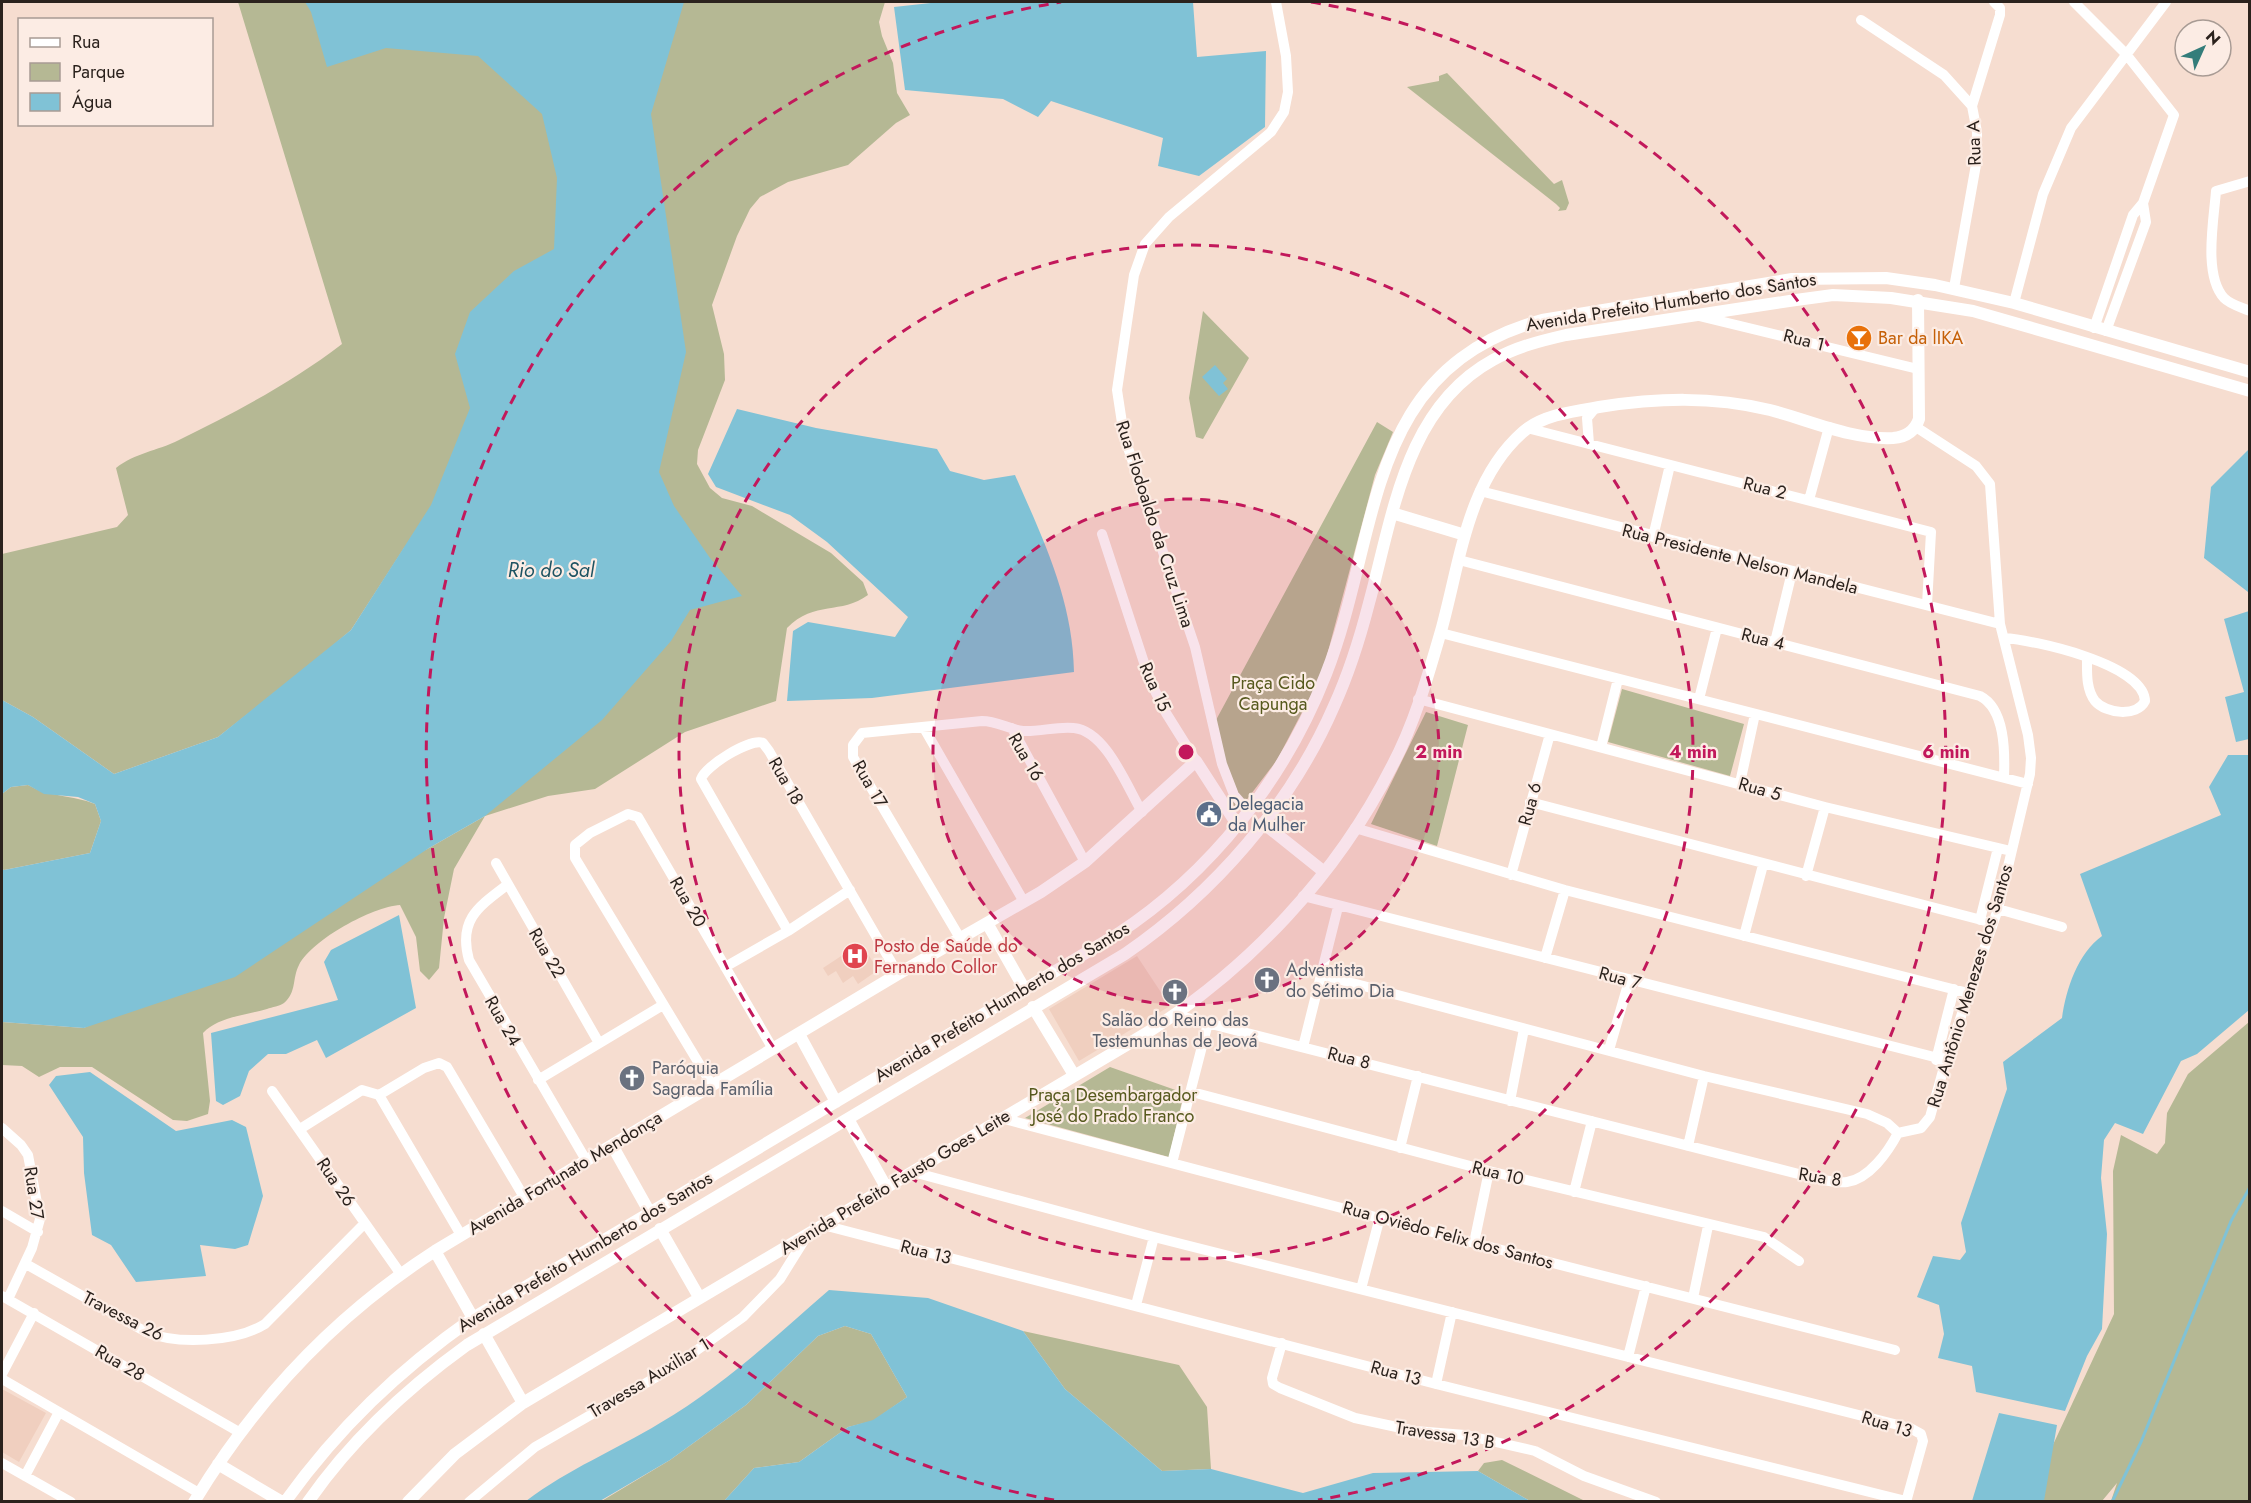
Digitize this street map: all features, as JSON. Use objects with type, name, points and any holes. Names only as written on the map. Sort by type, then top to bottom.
[{"type":"street","name":"Rua Flodoaldo da Cruz Lima","points":[[1249,812],[1234,795],[1221,764],[1204,677],[1124,436],[1117,390],[1134,275],[1145,244],[1169,217],[1271,132],[1284,112],[1288,92],[1286,56],[1276,2]]},
{"type":"street","points":[[2074,2],[2126,54],[2174,115],[2143,203],[2145,222],[2100,330]]},
{"type":"street","points":[[2014,303],[2035,221],[2063,144],[2092,96],[2166,2]]},
{"type":"street","name":"Rua A","points":[[1954,288],[1977,159],[1977,132],[1972,105],[1997,28],[1999,4]]},
{"type":"street","points":[[1862,20],[1944,75],[1972,105]]},
{"type":"street","points":[[2250,181],[2216,190],[2211,255],[2222,295],[2231,304],[2250,311]]},
{"type":"street","name":"Avenida Prefeito Humberto dos Santos","points":[[283,1502],[319,1455],[360,1410],[416,1359],[473,1318],[1025,990],[1140,919],[1199,868],[1249,812],[1286,756],[1325,676],[1350,602],[1384,470],[1406,419],[1424,393],[1443,372],[1475,348],[1516,328],[1644,303],[1792,279],[1886,278],[1954,288],[2014,303],[2250,372]]},
{"type":"street","name":"Avenida Prefeito Humberto dos Santos","points":[[308,1502],[339,1461],[376,1421],[438,1368],[484,1334],[1148,938],[1195,898],[1263,823],[1296,777],[1334,708],[1358,645],[1392,513],[1423,430],[1445,399],[1481,367],[1509,351],[1533,343],[1690,314],[1833,295],[1918,300],[1983,314],[2250,391]]},
{"type":"street","points":[[1916,427],[1919,419],[1918,300]]},
{"type":"street","points":[[1644,303],[1648,322]]},
{"type":"street","name":"Rua 1","points":[[1690,314],[1918,369]]},
{"type":"street","points":[[2130,356],[2134,339]]},
{"type":"street","name":"Avenida Prefeito Fausto Goes Leite","points":[[408,1502],[455,1454],[523,1403],[1176,1015],[1254,952],[1323,871],[1355,828],[1392,767],[1419,699],[1441,633],[1465,535],[1480,491],[1501,455],[1527,428],[1565,414],[1596,407],[1669,399],[1714,400],[1770,410],[1829,427],[1888,438],[1904,436],[1916,427]]},
{"type":"street","points":[[1589,444],[1587,418],[1596,407]]},
{"type":"street","points":[[1809,500],[1829,427]]},
{"type":"street","name":"Rua Antônio Menezes dos Santos","points":[[1898,1133],[1915,1131],[1926,1125],[1941,1060],[1998,909],[2028,784],[2030,749],[2001,624],[1991,494],[1987,478],[1976,466],[1916,427]]},
{"type":"street","name":"Rua 2","points":[[1527,428],[1931,532],[1927,605]]},
{"type":"street","points":[[1653,537],[1670,465]]},
{"type":"street","name":"Rua Presidente Nelson Mandela","points":[[1480,491],[2001,624]]},
{"type":"street","points":[[1392,513],[1465,535]]},
{"type":"street","name":"Rua 15","points":[[1102,534],[1150,681],[1166,713],[1238,826]]},
{"type":"street","name":"Rua 4","points":[[1459,560],[1984,698],[1996,711],[2005,756],[2004,777]]},
{"type":"street","points":[[1775,642],[1791,572]]},
{"type":"street","points":[[1699,699],[1717,628]]},
{"type":"street","points":[[1441,633],[2028,784]]},
{"type":"street","points":[[2004,638],[2053,645],[2109,666],[2132,679],[2144,692],[2145,701],[2142,707],[2135,711],[2113,710],[2097,703],[2089,687],[2087,659]]},
{"type":"street","points":[[1601,747],[1618,679]]},
{"type":"street","name":"Rua 5","points":[[1419,699],[1826,807],[2011,850]]},
{"type":"street","points":[[1740,783],[1755,714]]},
{"type":"street","name":"Rua 16","points":[[924,728],[989,721],[1012,728],[1085,862]]},
{"type":"street","points":[[924,728],[1024,902]]},
{"type":"street","name":"Rua 17","points":[[924,728],[865,732],[856,738],[852,752],[960,938]]},
{"type":"street","points":[[1012,728],[1025,731],[1079,728],[1095,735],[1142,812]]},
{"type":"street","name":"Rua 6","points":[[1511,875],[1550,734]]},
{"type":"street","name":"Rua 18","points":[[788,931],[703,785],[702,776],[709,767],[756,741],[763,743],[898,974]]},
{"type":"street","name":"Avenida Fortunato Mendonça","points":[[197,1497],[239,1432],[271,1392],[322,1337],[400,1273],[898,974],[1024,902],[1085,862],[1196,761]]},
{"type":"street","points":[[1530,802],[1763,865],[1993,923]]},
{"type":"street","points":[[1806,876],[1826,807]]},
{"type":"street","name":"Rua 20","points":[[663,1005],[574,856],[576,844],[631,813],[638,817],[774,1049]]},
{"type":"street","points":[[1263,823],[1323,871]]},
{"type":"street","points":[[1355,828],[1565,890],[1968,993]]},
{"type":"street","points":[[1980,920],[1998,848]]},
{"type":"street","name":"Rua 22","points":[[496,863],[599,1043]]},
{"type":"street","points":[[1744,936],[1763,865]]},
{"type":"street","name":"Rua 24","points":[[507,885],[484,902],[470,918],[466,931],[466,951],[473,970],[586,1160]]},
{"type":"street","points":[[725,967],[788,931],[850,890]]},
{"type":"street","points":[[1545,958],[1565,890]]},
{"type":"street","name":"Rua 7","points":[[1303,896],[1338,907],[1941,1060]]},
{"type":"street","points":[[1304,1047],[1338,907]]},
{"type":"street","points":[[1998,909],[2062,927]]},
{"type":"street","points":[[1140,919],[1148,938]]},
{"type":"street","points":[[987,923],[1025,990]]},
{"type":"street","points":[[1322,975],[1704,1076],[1867,1114],[1887,1123],[1898,1133]]},
{"type":"street","points":[[1609,1050],[1629,981]]},
{"type":"street","points":[[1941,1060],[1954,989]]},
{"type":"street","points":[[538,1080],[663,1005],[712,1086]]},
{"type":"street","points":[[1033,1007],[1074,1076]]},
{"type":"street","name":"Rua 8","points":[[1176,1015],[1822,1180],[1844,1183],[1858,1178],[1875,1165],[1898,1133]]},
{"type":"street","points":[[1172,1163],[1208,1023]]},
{"type":"street","points":[[1510,1101],[1524,1029]]},
{"type":"street","points":[[799,1034],[836,1102]]},
{"type":"street","points":[[379,1095],[432,1064],[446,1065],[524,1197]]},
{"type":"street","points":[[1400,1148],[1418,1076]]},
{"type":"street","points":[[1688,1146],[1704,1076]]},
{"type":"street","points":[[300,1129],[362,1090],[379,1095],[461,1235]]},
{"type":"street","name":"Rua 26","points":[[272,1091],[400,1273]]},
{"type":"street","name":"Rua 10","points":[[1192,1092],[1489,1172],[1708,1226],[1764,1237],[1799,1261]]},
{"type":"street","name":"Rua Oviêdo Felix dos Santos","points":[[1001,1118],[1474,1243],[1895,1350]]},
{"type":"street","points":[[848,1119],[886,1186]]},
{"type":"street","points":[[1574,1192],[1592,1121]]},
{"type":"street","name":"Rua 27","points":[[2,1128],[21,1145],[28,1155],[40,1207],[38,1232],[26,1264],[5,1297]]},
{"type":"street","points":[[612,1145],[650,1213]]},
{"type":"street","name":"Rua 13","points":[[823,1225],[1436,1384],[1906,1501],[1923,1441],[1921,1434],[1915,1430],[1154,1237],[914,1172]]},
{"type":"street","points":[[1474,1243],[1489,1172]]},
{"type":"street","points":[[2,1211],[38,1232]]},
{"type":"street","points":[[1361,1289],[1380,1217]]},
{"type":"street","name":"Travessa 26","points":[[26,1264],[146,1332],[166,1339],[194,1340],[247,1332],[265,1324],[364,1224]]},
{"type":"street","points":[[1693,1298],[1708,1226]]},
{"type":"street","points":[[660,1229],[699,1297]]},
{"type":"street","name":"Travessa Auxiliar 1","points":[[469,1502],[535,1447],[672,1368],[736,1323],[772,1288],[808,1234]]},
{"type":"street","points":[[1136,1305],[1154,1237]]},
{"type":"street","points":[[435,1251],[473,1318]]},
{"type":"street","points":[[1628,1357],[1646,1286]]},
{"type":"street","name":"Rua 28","points":[[5,1297],[239,1432]]},
{"type":"street","points":[[1436,1384],[1452,1312]]},
{"type":"street","points":[[2,1374],[34,1313]]},
{"type":"street","points":[[484,1334],[523,1403]]},
{"type":"street","name":"Travessa 13 B","points":[[1282,1343],[1272,1380],[1280,1388],[1362,1420],[1414,1431],[1466,1435],[1535,1451],[1584,1476],[1656,1502]]},
{"type":"street","points":[[2,1379],[197,1497]]},
{"type":"street","points":[[25,1476],[59,1412]]},
{"type":"street","points":[[2,1462],[71,1502]]},
{"type":"street","points":[[218,1464],[283,1502]]},
{"type":"shaded area","name":"Posto de Saúde do Fernando Collor","points":[[861,943],[878,970],[858,984],[853,976],[843,983],[836,971],[828,976],[823,968]]},
{"type":"shaded area","points":[[1137,956],[1170,1006],[1079,1061],[1049,1009]]},
{"type":"shaded area","points":[[2,1389],[46,1413],[19,1462],[2,1452]]},
{"type":"green space","points":[[238,2],[885,2],[879,22],[882,36],[893,63],[897,93],[910,115],[896,123],[848,165],[788,182],[760,197],[750,209],[737,236],[712,305],[724,354],[725,380],[698,450],[697,464],[710,488],[722,498],[752,506],[831,553],[863,582],[868,595],[848,605],[808,614],[797,619],[787,628],[776,701],[685,732],[595,789],[548,796],[485,816],[404,548],[351,630],[218,737],[114,774],[33,717],[2,700],[2,554],[117,527],[128,515],[116,468],[138,455],[171,444],[242,408],[303,372],[342,344]]},
{"type":"green space","points":[[1447,73],[1554,184],[1562,180],[1569,203],[1566,210],[1558,211],[1560,208],[1556,204],[1407,87],[1439,81],[1439,76]]},
{"type":"green space","points":[[1203,311],[1249,358],[1203,439],[1196,437],[1189,398]]},
{"type":"green space","name":"Praça Cido Capunga","points":[[1377,422],[1393,432],[1375,475],[1322,674],[1277,760],[1245,802],[1235,810],[1220,760],[1216,720]]},
{"type":"green space","points":[[1622,689],[1744,724],[1730,776],[1608,742]]},
{"type":"green space","points":[[1426,712],[1468,725],[1437,846],[1371,824]]},
{"type":"green space","points":[[28,785],[44,792],[95,804],[101,821],[90,853],[2,869],[2,794],[11,787]]},
{"type":"green space","points":[[485,816],[454,869],[444,918],[439,968],[429,980],[420,971],[416,937],[400,905],[374,912],[344,926],[306,955],[297,970],[293,990],[284,1003],[224,1020],[203,1033],[210,1101],[208,1114],[187,1121],[173,1120],[92,1067],[60,1067],[39,1077],[22,1066],[2,1065],[2,1022],[84,1028],[429,848]]},
{"type":"green space","points":[[2249,1022],[2249,1501],[2111,1501],[2117,1483],[2102,1501],[2040,1502],[2051,1449],[2114,1314],[2113,1171],[2121,1135],[2157,1154],[2165,1143],[2167,1113],[2188,1074]]},
{"type":"green space","name":"Praça Desembargador José do Prado Franco","points":[[1110,1067],[1184,1093],[1169,1157],[1025,1118]]},
{"type":"green space","points":[[845,1326],[871,1334],[907,1397],[873,1421],[848,1427],[799,1462],[754,1468],[724,1501],[600,1502],[670,1460],[746,1405],[818,1336]]},
{"type":"green space","points":[[1023,1331],[1179,1365],[1207,1407],[1211,1469],[1162,1471],[1065,1389]]},
{"type":"green space","points":[[1502,1460],[1585,1501],[1530,1501],[1478,1471],[1484,1463]]},
{"type":"water","name":"Rio do Sal","points":[[305,2],[684,2],[651,114],[686,352],[659,472],[674,506],[710,558],[742,596],[690,610],[671,641],[602,720],[485,816],[429,848],[235,977],[84,1028],[2,1022],[2,869],[90,853],[101,821],[95,804],[78,797],[44,794],[28,785],[11,787],[2,794],[2,700],[33,717],[114,774],[218,737],[351,630],[431,505],[470,408],[455,354],[470,312],[514,271],[554,249],[557,178],[542,114],[478,56],[386,48],[327,67],[311,12]]},
{"type":"water","points":[[940,2],[1193,2],[1197,57],[1266,51],[1265,127],[1199,176],[1158,166],[1163,138],[1051,101],[1038,117],[1003,99],[905,90],[894,7]]},
{"type":"water","points":[[1215,365],[1227,379],[1223,383],[1228,389],[1219,396],[1202,377]]},
{"type":"water","points":[[737,409],[816,428],[937,449],[950,471],[984,480],[1015,475],[1055,570],[1068,620],[1074,672],[872,698],[787,701],[793,631],[808,622],[895,637],[908,617],[827,542],[790,515],[716,487],[708,474]]},
{"type":"water","points":[[2249,449],[2250,592],[2248,592],[2204,558],[2211,487]]},
{"type":"water","points":[[2249,611],[2249,739],[2236,742],[2225,697],[2244,692],[2224,619]]},
{"type":"water","points":[[2228,755],[2249,755],[2249,1010],[2197,1054],[2181,1061],[2143,1134],[2115,1123],[2104,1140],[2101,1178],[2107,1234],[2102,1329],[2087,1356],[2065,1411],[1976,1392],[1972,1366],[1938,1358],[1944,1334],[1939,1305],[1917,1297],[1933,1256],[1960,1260],[1966,1252],[1961,1223],[2007,1089],[2003,1062],[2062,1018],[2075,972],[2086,952],[2102,936],[2080,874],[2221,815],[2209,787]]},
{"type":"water","points":[[399,915],[416,1008],[326,1058],[317,1040],[286,1054],[268,1054],[249,1071],[240,1096],[223,1105],[216,1101],[211,1033],[338,1000],[324,962],[331,950]]},
{"type":"water","points":[[90,1072],[176,1131],[232,1120],[246,1127],[263,1196],[248,1245],[235,1249],[200,1245],[206,1276],[136,1282],[111,1245],[92,1235],[84,1173],[83,1137],[49,1085],[56,1076]]},
{"type":"water","points":[[829,1290],[928,1298],[1023,1331],[1065,1389],[1162,1471],[1211,1469],[1303,1493],[1373,1473],[1478,1471],[1530,1501],[724,1501],[754,1468],[799,1462],[848,1427],[873,1420],[907,1397],[871,1334],[845,1326],[818,1336],[746,1405],[670,1460],[600,1501],[526,1501],[559,1479],[643,1433],[705,1394],[748,1361]]},
{"type":"water","points":[[1999,1413],[2057,1425],[2044,1501],[1972,1501]]},
{"type":"waterway","points":[[2112,1502],[2141,1442],[2231,1221],[2250,1187]]},
{"type":"place","name":"Bar da lIKA","points":[[1859,338]]},
{"type":"place","name":"Delegacia da Mulher","points":[[1209,814]]},
{"type":"place","name":"Posto de Saúde do Fernando Collor","points":[[855,956]]},
{"type":"place","name":"Adventista do Sétimo Dia","points":[[1267,980]]},
{"type":"place","name":"Salão do Reino das Testemunhas de Jeová","points":[[1175,992]]},
{"type":"place","name":"Paróquia Sagrada Família","points":[[632,1078]]}]
